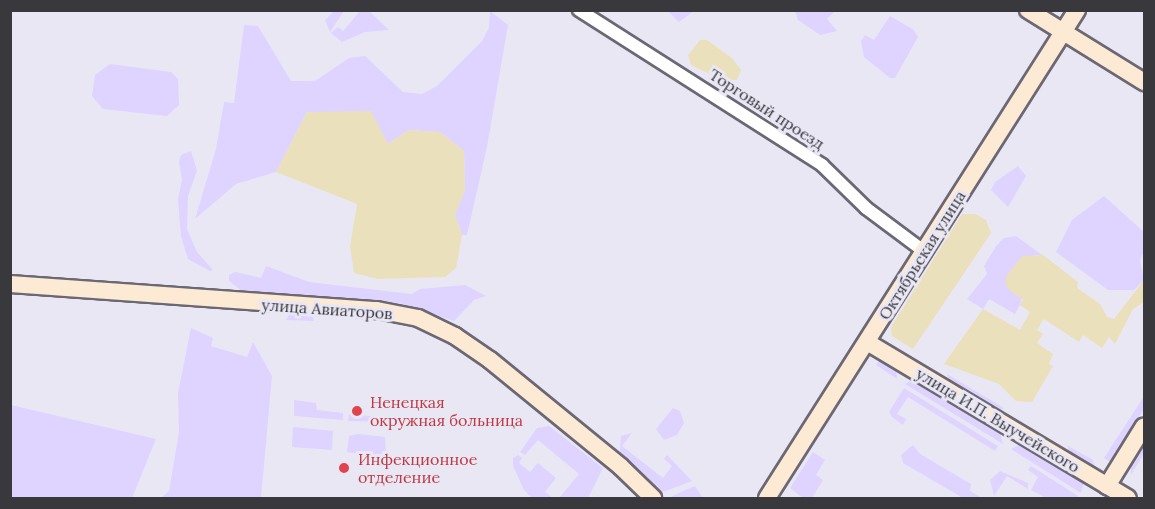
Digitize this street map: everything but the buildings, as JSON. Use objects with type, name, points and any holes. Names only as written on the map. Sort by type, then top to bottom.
[{"type":"main road","points":[[1028,10],[1144,82]]},
{"type":"main road","name":"Октябрьская улица","points":[[769,498],[1077,10]]},
{"type":"main road","name":"улица Авиаторов","points":[[10,284],[377,310],[418,318],[455,336],[490,360],[621,467],[653,498]]},
{"type":"main road","name":"улица И.П. Выучейского","points":[[867,342],[1128,498]]},
{"type":"main road","points":[[1107,486],[1144,426]]},
{"type":"street","name":"Торговый проезд","points":[[587,13],[822,165],[866,208],[925,252]]},
{"type":"shaded area","points":[[334,11],[344,11],[330,32],[325,20]]},
{"type":"shaded area","points":[[360,11],[369,11],[389,30],[365,32],[342,42],[331,33],[338,27],[343,31]]},
{"type":"shaded area","points":[[490,11],[508,25],[487,147],[467,235],[462,235],[455,215],[465,190],[464,151],[440,132],[409,130],[388,144],[307,112],[276,172],[236,184],[195,219],[216,149],[224,102],[234,103],[244,25],[258,26],[291,81],[315,81],[349,58],[365,56],[403,92],[422,94],[437,86],[482,41],[489,28]]},
{"type":"shaded area","points":[[670,11],[694,11],[679,22],[669,12]]},
{"type":"shaded area","points":[[795,11],[835,11],[827,19],[837,31],[820,35],[798,20]]},
{"type":"shaded area","points":[[890,16],[914,30],[918,37],[895,78],[890,78],[864,57],[861,41],[865,35],[874,40]]},
{"type":"shaded area","points":[[110,64],[171,72],[178,79],[179,105],[167,116],[103,109],[92,96],[95,75]]},
{"type":"shaded area","points":[[191,151],[197,171],[188,196],[187,229],[197,252],[213,270],[210,271],[188,259],[181,236],[178,200],[182,179],[179,162],[181,155]]},
{"type":"shaded area","points":[[1018,166],[1026,176],[1008,207],[991,190],[995,182]]},
{"type":"shaded area","points":[[1104,196],[1144,232],[1144,251],[1140,260],[1144,280],[1134,290],[1108,290],[1056,252],[1072,220]]},
{"type":"shaded area","points":[[1016,236],[1042,255],[1034,255],[1020,305],[1015,314],[989,299],[983,309],[967,299],[987,274],[984,266],[996,246],[1004,238]]},
{"type":"shaded area","points":[[266,266],[309,282],[412,294],[420,289],[465,285],[486,296],[474,300],[454,321],[399,303],[242,291],[229,281],[229,275],[235,272],[261,278]]},
{"type":"shaded area","points":[[291,312],[312,314],[314,321],[286,320]]},
{"type":"shaded area","points":[[191,328],[213,338],[211,346],[247,357],[253,342],[272,376],[261,498],[161,498],[169,491],[179,432],[178,393]]},
{"type":"shaded area","points":[[879,361],[896,369],[897,379],[876,365]]},
{"type":"shaded area","points":[[947,374],[1004,408],[999,412],[949,382]]},
{"type":"shaded area","points":[[915,378],[999,430],[1003,444],[905,384]]},
{"type":"shaded area","points":[[904,388],[998,446],[995,451],[908,397],[897,414],[906,419],[903,425],[889,412]]},
{"type":"shaded area","points":[[1143,398],[1144,409],[1110,462],[1104,458]]},
{"type":"shaded area","points":[[294,400],[316,403],[317,410],[343,413],[343,420],[294,416]]},
{"type":"shaded area","points":[[11,405],[156,439],[132,498],[11,498]]},
{"type":"shaded area","points":[[673,408],[680,411],[684,423],[677,435],[664,440],[656,429]]},
{"type":"shaded area","points":[[349,414],[390,418],[393,422],[348,421]]},
{"type":"shaded area","points":[[549,426],[603,468],[588,498],[559,498],[579,474],[538,440],[525,455],[520,452],[537,428]]},
{"type":"shaded area","points":[[293,427],[333,431],[332,450],[292,447]]},
{"type":"shaded area","points":[[632,433],[622,446],[663,478],[672,466],[664,459],[667,455],[692,481],[663,492],[620,452],[621,436]]},
{"type":"shaded area","points":[[358,434],[385,437],[386,457],[347,452],[349,436]]},
{"type":"shaded area","points":[[1144,439],[1144,453],[1131,475],[1131,460]]},
{"type":"shaded area","points":[[913,445],[920,454],[971,484],[970,491],[982,498],[963,498],[903,463],[901,455]]},
{"type":"shaded area","points":[[1019,445],[1084,482],[1081,493],[1011,449]]},
{"type":"shaded area","points":[[1068,446],[1093,460],[1094,466],[1069,454]]},
{"type":"shaded area","points":[[813,452],[825,460],[816,475],[823,480],[812,498],[803,498],[790,488]]},
{"type":"shaded area","points":[[518,455],[522,458],[519,463],[530,472],[538,463],[556,478],[545,492],[553,498],[532,498],[524,490],[513,466],[513,458]]},
{"type":"shaded area","points":[[1031,466],[1078,496],[1077,498],[1046,498],[1031,490],[1038,477],[1028,470]]},
{"type":"shaded area","points":[[1000,471],[1028,483],[1028,489],[1007,476],[994,496],[990,480]]},
{"type":"shaded area","points":[[695,486],[703,498],[669,498],[683,491]]},
{"type":"sand","points":[[700,40],[707,40],[732,58],[741,70],[737,80],[722,80],[691,65],[688,55]]},
{"type":"sand","points":[[371,111],[388,144],[409,130],[440,132],[464,151],[465,190],[455,215],[462,235],[456,268],[445,277],[378,279],[354,273],[350,247],[357,204],[276,172],[307,112]]},
{"type":"sand","points":[[962,214],[975,214],[986,220],[991,233],[913,349],[892,336],[891,327]]},
{"type":"sand","points":[[1043,255],[1078,282],[1077,288],[1100,304],[1107,317],[1114,319],[1144,280],[1144,302],[1133,309],[1115,344],[1109,337],[1102,348],[1083,335],[1079,342],[1044,319],[1037,330],[1043,334],[1037,343],[1053,354],[1049,364],[1053,366],[1032,402],[1016,401],[999,384],[944,364],[983,309],[1020,330],[1030,312],[1020,305],[1023,299],[1010,291],[1005,283],[1007,275],[1022,256]]},
{"type":"place","name":"Ненецкая окружная больница","points":[[357,411]]},
{"type":"place","name":"Инфекционное отделение","points":[[344,468]]}]
